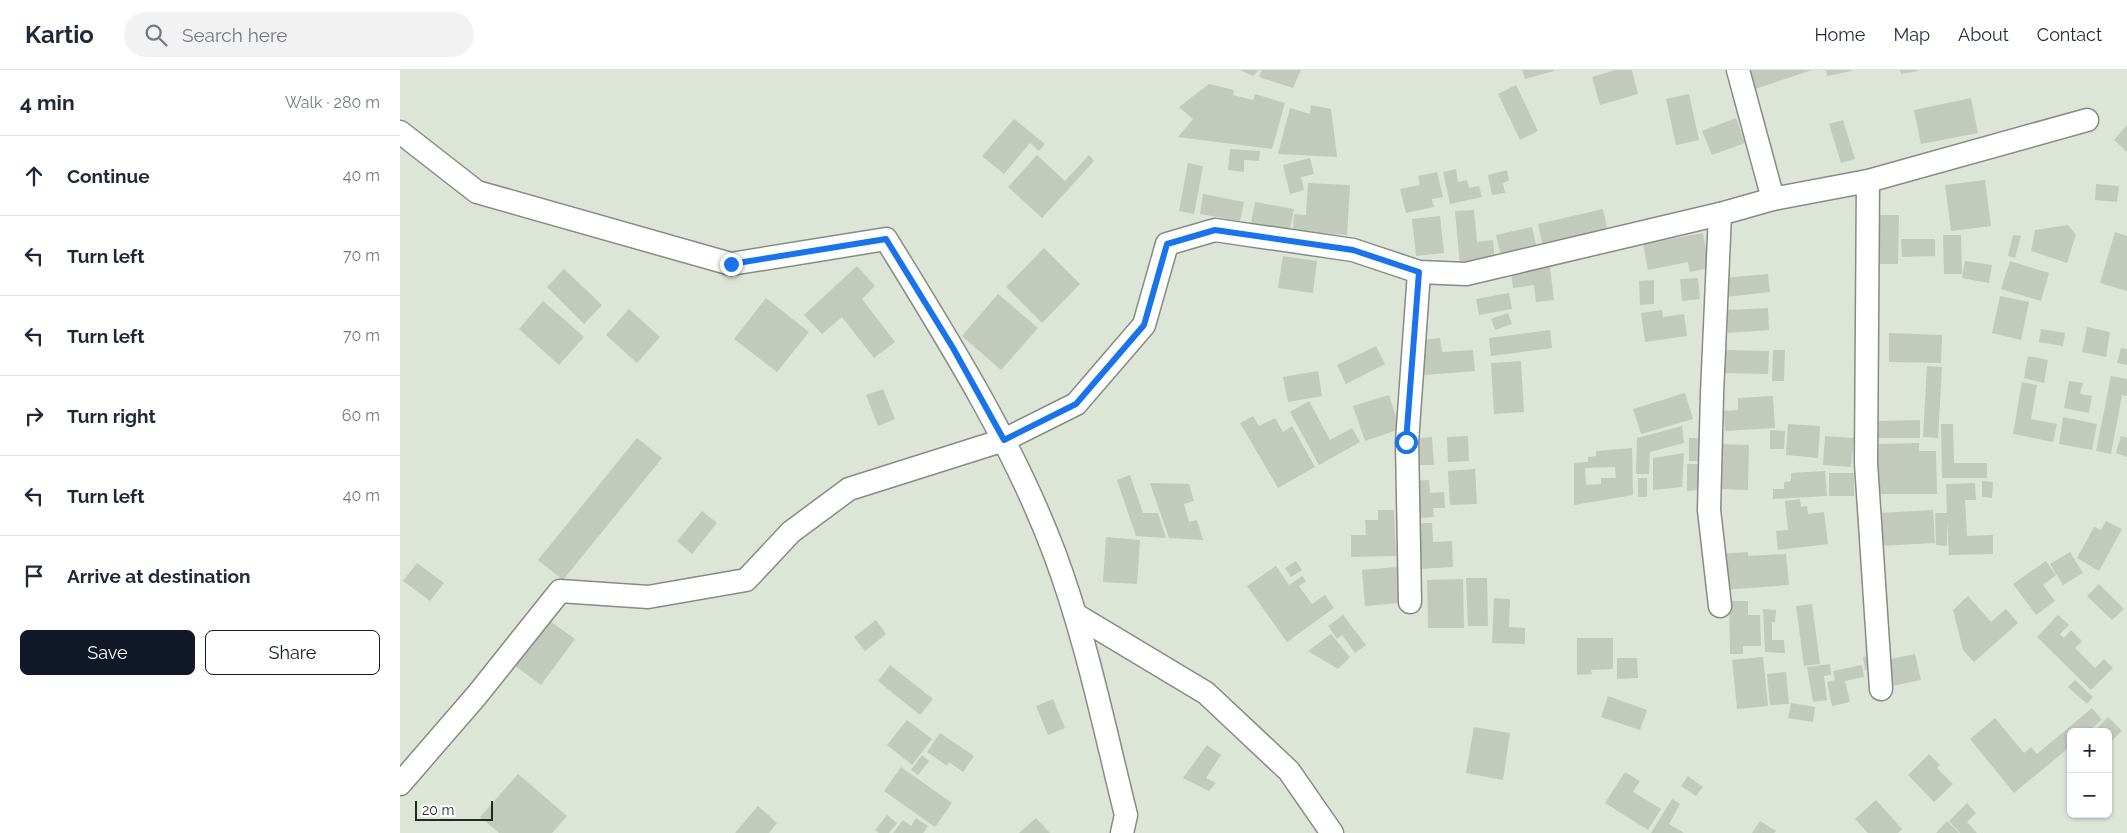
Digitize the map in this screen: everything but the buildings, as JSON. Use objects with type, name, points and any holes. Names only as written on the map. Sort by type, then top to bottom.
[{"type":"street","points":[[1738,70],[1773,199]]},
{"type":"street","points":[[400,784],[478,695],[560,591],[648,596],[746,580],[791,532],[849,488],[1004,440],[1076,404],[1144,325],[1167,244],[1215,230],[1353,250],[1419,272],[1466,274],[1720,214],[1773,199],[1868,181],[2087,120]]},
{"type":"street","points":[[400,132],[477,192],[731,264],[886,239],[953,348],[1004,440],[1054,551],[1076,615],[1126,815],[1122,833]]},
{"type":"street","points":[[1868,181],[1866,462],[1881,689]]},
{"type":"street","points":[[1720,214],[1712,384],[1709,510],[1720,606]]},
{"type":"street","points":[[1410,602],[1406,442],[1419,272]]},
{"type":"street","points":[[1076,615],[1206,693],[1289,771],[1332,833]]},
{"type":"route","points":[[731,264],[886,239],[953,348],[1004,440],[1076,404],[1144,325],[1167,244],[1215,230],[1353,250],[1419,272],[1406,442]]}]
